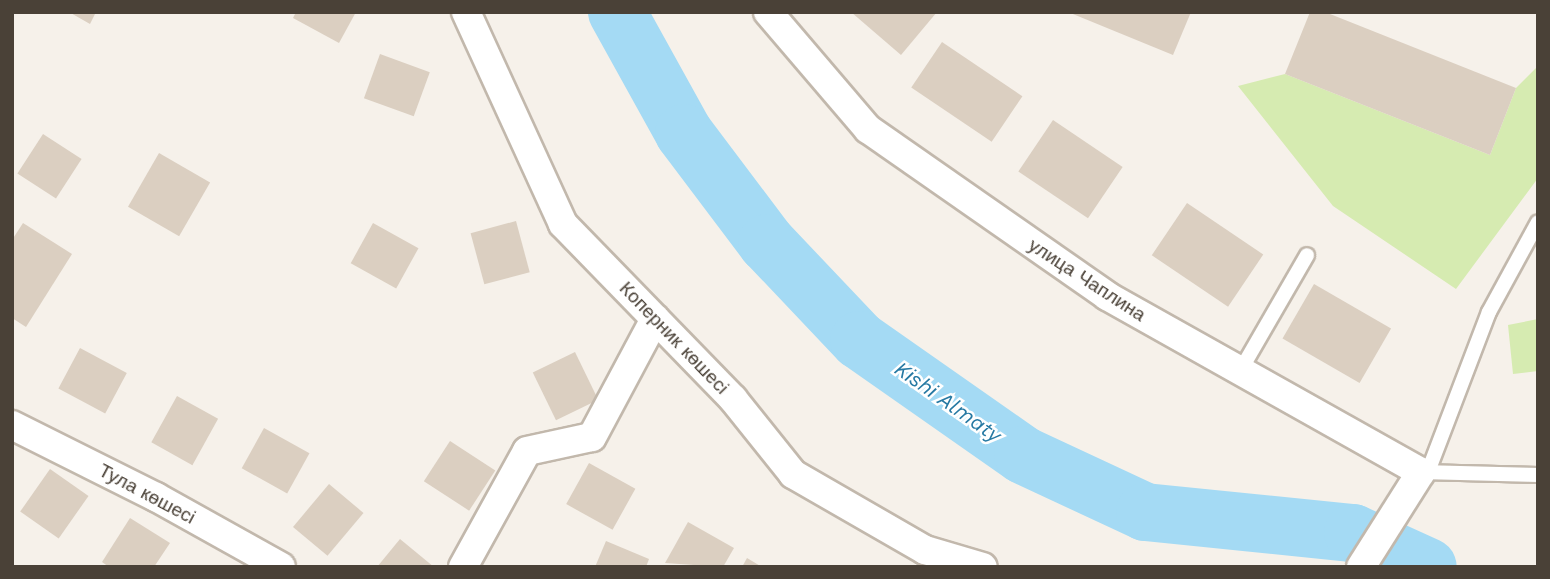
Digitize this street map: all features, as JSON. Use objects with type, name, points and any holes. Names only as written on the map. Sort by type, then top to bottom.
[{"type":"street","name":"Коперник көшесі","points":[[466,12],[563,224],[733,399],[793,474],[925,550],[953,563],[983,567]]},
{"type":"street","name":"улица Чаплина","points":[[768,12],[868,129],[1107,296],[1239,373],[1425,471]]},
{"type":"street","points":[[463,567],[527,451],[592,437],[655,319]]},
{"type":"street","name":"Тула көшесі","points":[[12,425],[156,497],[281,567]]},
{"type":"street","points":[[1362,565],[1402,500],[1425,471]]},
{"type":"lane","points":[[1538,222],[1489,312],[1425,471],[1538,475]]},
{"type":"lane","points":[[1239,373],[1307,255]]},
{"type":"green space","points":[[1538,66],[1538,178],[1456,289],[1333,206],[1238,86],[1285,74],[1490,155],[1516,88]]},
{"type":"green space","points":[[1538,319],[1538,371],[1513,374],[1508,325]]},
{"type":"building","points":[[69,12],[96,12],[90,24]]},
{"type":"building","points":[[296,12],[356,12],[339,43],[293,18]]},
{"type":"building","points":[[851,12],[937,12],[901,55]]},
{"type":"building","points":[[1068,12],[1191,12],[1173,55]]},
{"type":"building","points":[[1310,12],[1325,12],[1516,88],[1490,155],[1285,74]]},
{"type":"building","points":[[942,42],[1022,96],[992,142],[911,88]]},
{"type":"building","points":[[380,54],[430,72],[414,116],[364,98]]},
{"type":"building","points":[[1053,120],[1123,167],[1088,218],[1018,171]]},
{"type":"building","points":[[43,134],[82,159],[56,198],[17,173]]},
{"type":"building","points":[[159,153],[210,182],[179,236],[128,207]]},
{"type":"building","points":[[1187,203],[1263,254],[1228,307],[1152,255]]},
{"type":"building","points":[[516,221],[530,272],[484,284],[471,233]]},
{"type":"building","points":[[23,223],[72,254],[26,327],[12,318],[12,240]]},
{"type":"building","points":[[373,223],[418,248],[396,288],[351,263]]},
{"type":"building","points":[[1314,284],[1391,328],[1360,383],[1282,339]]},
{"type":"building","points":[[80,348],[127,373],[105,413],[58,389]]},
{"type":"building","points":[[575,352],[598,400],[556,420],[533,373]]},
{"type":"building","points":[[177,396],[218,419],[192,465],[151,442]]},
{"type":"building","points":[[264,428],[309,453],[287,493],[242,468]]},
{"type":"building","points":[[450,441],[495,470],[469,511],[424,481]]},
{"type":"building","points":[[589,463],[635,489],[613,530],[566,504]]},
{"type":"building","points":[[50,469],[89,496],[59,539],[20,512]]},
{"type":"building","points":[[329,484],[363,513],[327,556],[293,527]]},
{"type":"building","points":[[130,518],[170,543],[154,567],[109,567],[102,562]]},
{"type":"building","points":[[688,522],[734,548],[723,567],[665,563]]},
{"type":"building","points":[[400,539],[434,567],[377,567]]},
{"type":"building","points":[[606,541],[649,559],[646,567],[595,567]]},
{"type":"building","points":[[747,558],[762,567],[742,567]]},
{"type":"waterway","name":"Kіshі Almaty","points":[[617,12],[684,133],[767,243],[859,340],[1023,455],[1145,512],[1353,533],[1428,567]]}]
